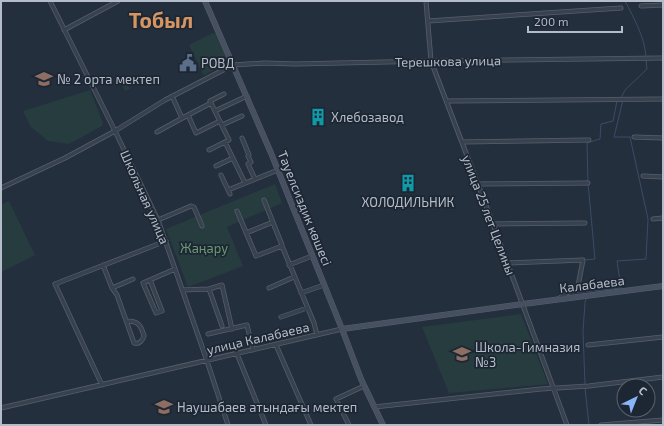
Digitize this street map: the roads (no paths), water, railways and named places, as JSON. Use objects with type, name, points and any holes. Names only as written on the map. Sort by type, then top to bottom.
[{"type":"street","name":"Школьная улица","points":[[50,1],[116,131],[158,220],[228,425]]},
{"type":"street","points":[[64,30],[118,1]]},
{"type":"street","name":"Тауелсиздик көшесі","points":[[205,1],[278,170],[364,386],[383,425]]},
{"type":"street","name":"улица 25 лет Целины","points":[[426,1],[431,61],[567,425]]},
{"type":"street","points":[[641,6],[663,5]]},
{"type":"street","points":[[428,21],[620,8]]},
{"type":"street","name":"Терешкова улица","points":[[233,65],[663,58]]},
{"type":"street","points":[[1,188],[65,158],[116,131],[172,96],[233,65]]},
{"type":"street","points":[[157,132],[211,104],[210,101],[224,94]]},
{"type":"street","points":[[172,96],[182,118]]},
{"type":"street","points":[[215,111],[247,96]]},
{"type":"street","points":[[447,101],[663,100]]},
{"type":"street","points":[[209,150],[229,140],[211,104]]},
{"type":"street","points":[[188,115],[196,133],[220,121]]},
{"type":"street","points":[[222,125],[242,116]]},
{"type":"street","points":[[634,137],[663,138]]},
{"type":"street","points":[[242,138],[251,162],[248,164],[255,179]]},
{"type":"street","points":[[462,142],[589,140]]},
{"type":"street","points":[[226,142],[245,183]]},
{"type":"street","points":[[216,166],[233,158]]},
{"type":"street","points":[[221,175],[229,192],[245,183],[278,170]]},
{"type":"street","points":[[643,176],[663,177]]},
{"type":"street","points":[[478,184],[588,183]]},
{"type":"street","points":[[264,200],[289,265],[314,323],[317,335]]},
{"type":"street","points":[[158,220],[191,206],[194,207],[202,226]]},
{"type":"street","points":[[237,211],[256,256],[282,246]]},
{"type":"street","points":[[653,219],[663,218]]},
{"type":"street","points":[[246,233],[273,222]]},
{"type":"street","points":[[493,224],[585,222]]},
{"type":"street","points":[[102,385],[55,284],[166,241]]},
{"type":"street","points":[[289,265],[312,256]]},
{"type":"street","points":[[507,263],[583,260],[578,286],[558,300]]},
{"type":"street","points":[[104,265],[112,288],[118,295],[134,343],[136,344],[142,340],[144,336],[141,326],[137,323],[127,321]]},
{"type":"street","points":[[150,280],[162,311],[156,313],[143,283],[175,269]]},
{"type":"street","points":[[269,288],[294,277]]},
{"type":"street","points":[[112,288],[133,279]]},
{"type":"street","points":[[301,294],[324,285]]},
{"type":"street","points":[[182,290],[209,289],[222,286],[232,329]]},
{"type":"street","name":"Калабаева","points":[[523,304],[663,286]]},
{"type":"street","points":[[209,289],[222,326]]},
{"type":"street","name":"улица Калабаева","points":[[1,408],[342,329],[523,304]]},
{"type":"street","points":[[281,317],[307,308]]},
{"type":"street","points":[[208,334],[247,326],[253,350]]},
{"type":"street","points":[[588,345],[663,337]]},
{"type":"street","points":[[276,345],[311,425]]},
{"type":"street","points":[[237,354],[266,425]]},
{"type":"street","points":[[374,407],[541,389],[581,387],[663,377]]},
{"type":"street","points":[[349,425],[336,398],[364,386]]},
{"type":"street","points":[[601,425],[663,420]]},
{"type":"waterway","points":[[625,1],[641,35],[646,57]]},
{"type":"waterway","points":[[621,98],[625,90],[647,69],[646,60]]},
{"type":"waterway","points":[[623,100],[614,137],[630,137],[648,219],[646,259],[617,261],[621,288],[572,293],[580,285],[584,260],[595,259],[588,183],[587,143],[600,139],[601,124],[613,121],[617,101],[623,100]]},
{"type":"waterway","points":[[585,385],[583,331],[586,298]]},
{"type":"waterway","points":[[585,388],[589,425]]},
{"type":"place","name":"РОВД","points":[[188,63]]},
{"type":"place","name":"№ 2 орта мектеп","points":[[44,79]]},
{"type":"place","name":"Хлебозавод","points":[[318,117]]},
{"type":"place","name":"ХОЛОДИЛЬНИК","points":[[408,183]]},
{"type":"place","name":"Школа-Гимназия №3","points":[[462,354]]},
{"type":"place","name":"Наушабаев атындағы мектеп","points":[[164,407]]},
{"type":"district","name":"Тобыл","points":[[161,19]]},
{"type":"park label","name":"Жаңару","points":[[204,248]]}]
